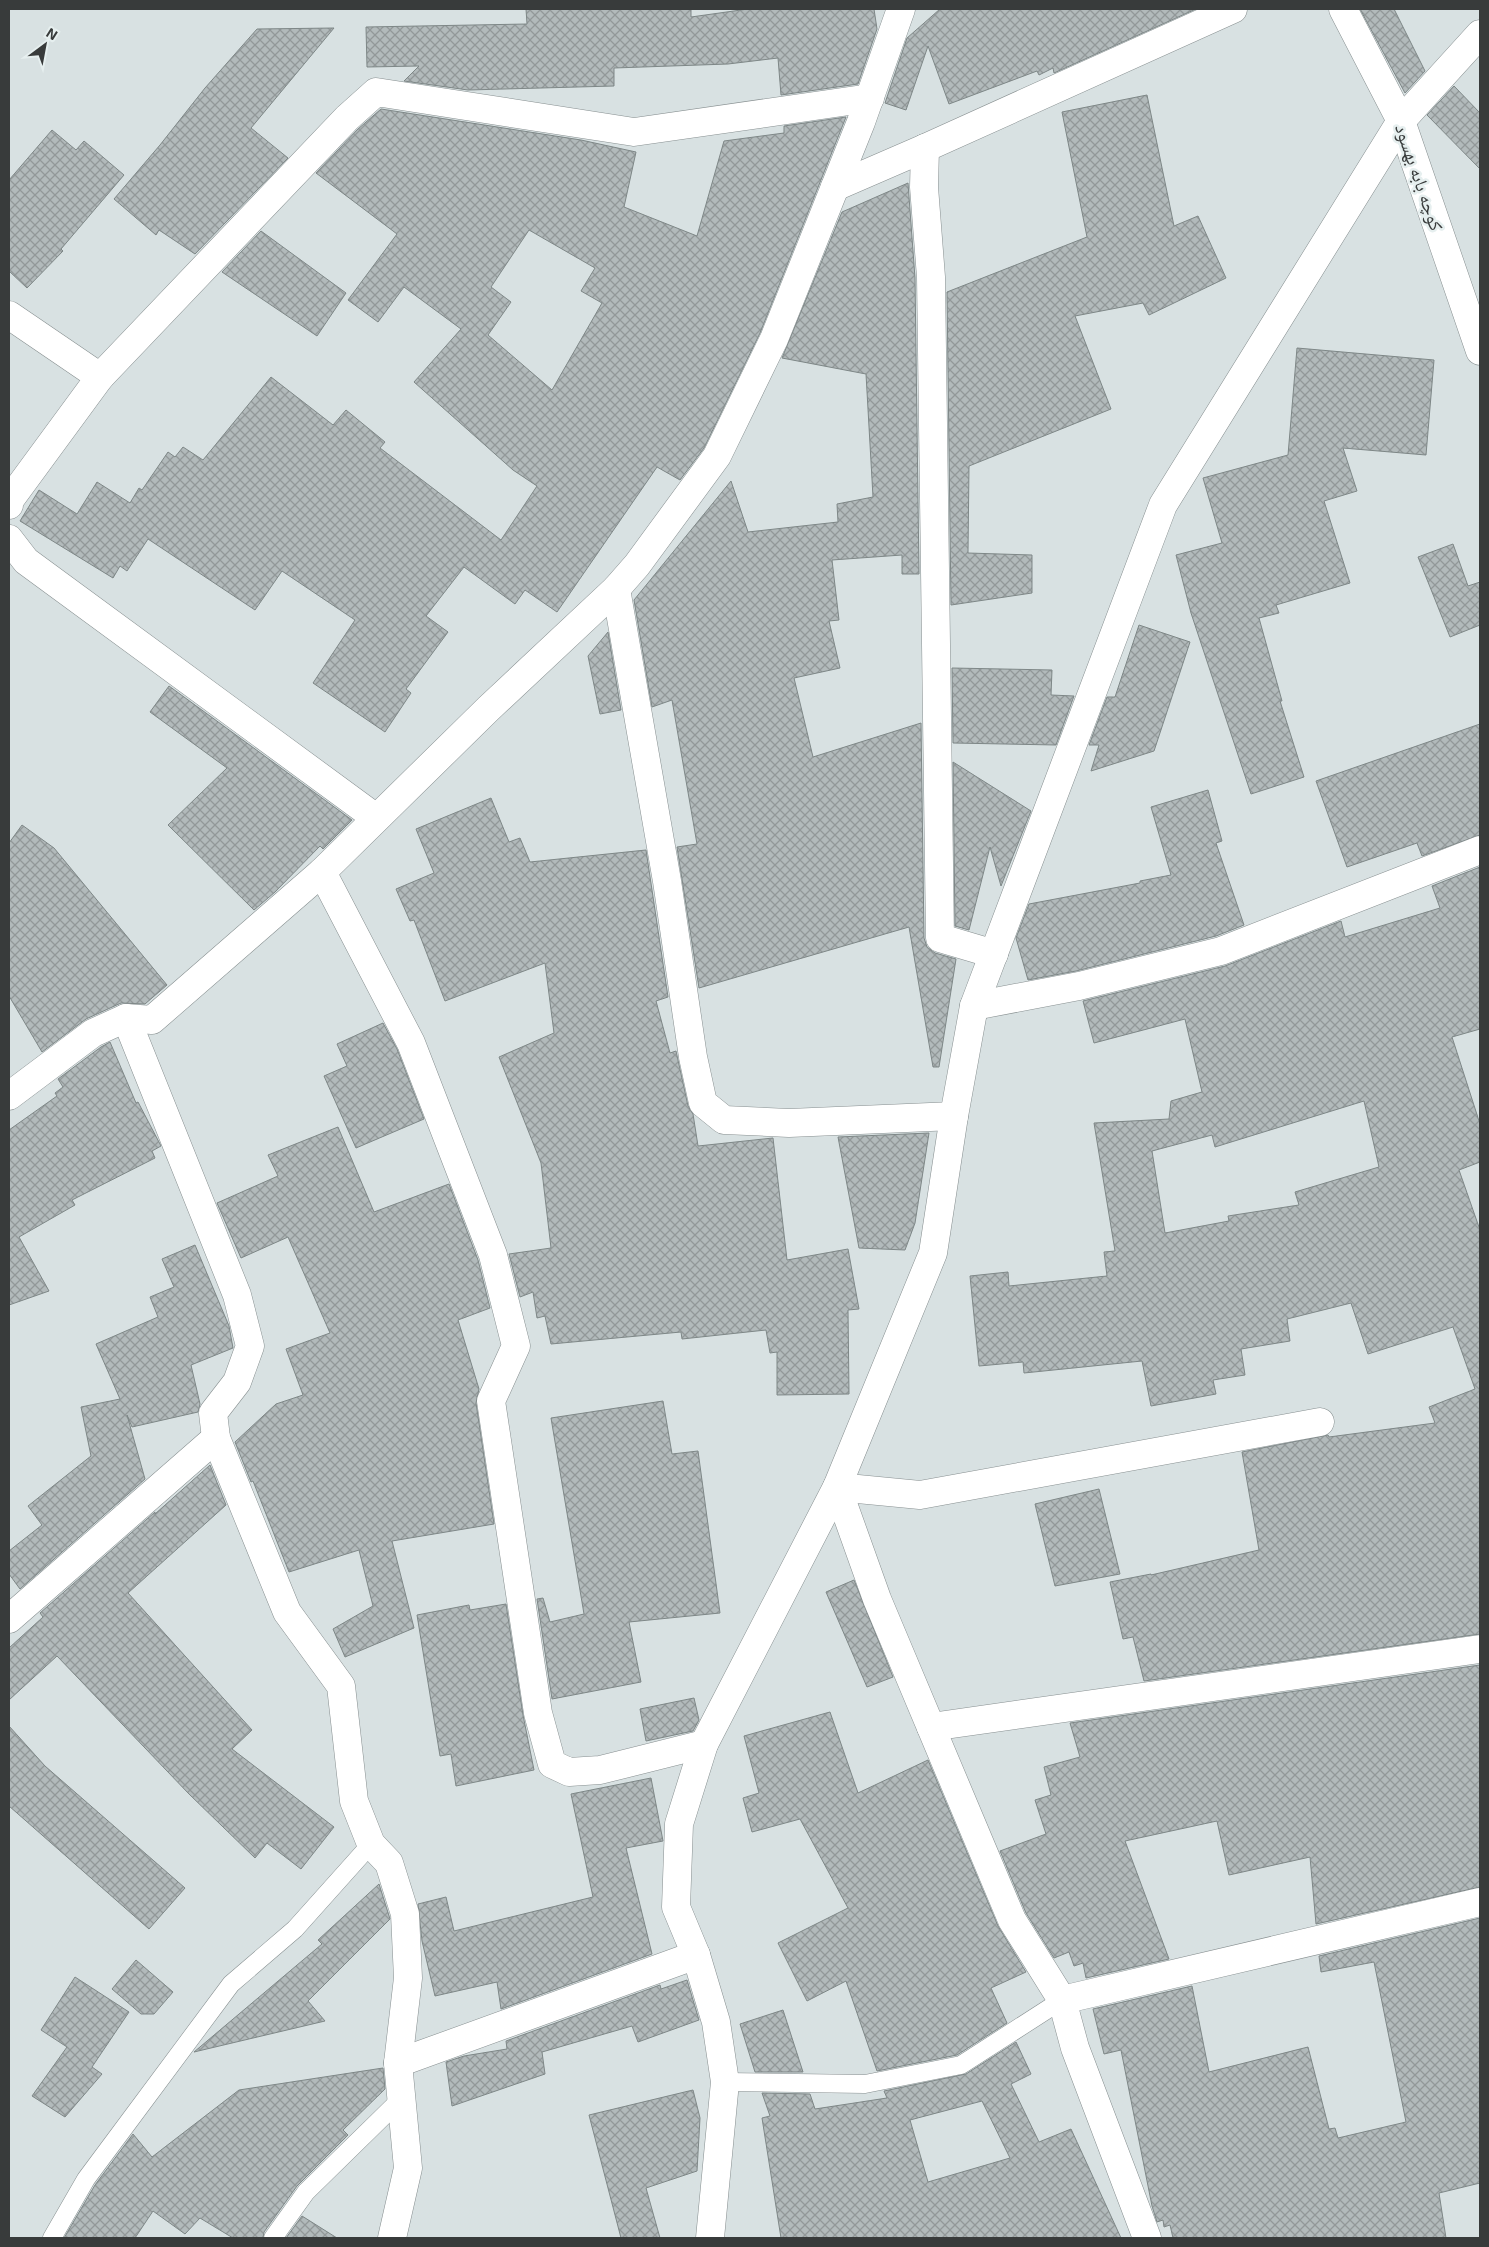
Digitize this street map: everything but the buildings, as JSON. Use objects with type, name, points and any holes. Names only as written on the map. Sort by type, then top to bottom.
[{"type":"street","points":[[9,1096],[93,1033],[126,1018],[152,1020],[322,872],[616,589],[637,565],[717,456],[774,339],[870,98],[902,9]]},
{"type":"street","points":[[835,187],[1233,9]]},
{"type":"street","name":"کوچه بابه بهسود","points":[[1343,9],[1401,121],[1480,352]]},
{"type":"street","points":[[710,2238],[725,2082],[716,2022],[696,1955],[676,1908],[679,1824],[704,1744],[837,1487],[933,1254],[954,1116],[974,1006],[1163,505],[1401,121],[1480,34]]},
{"type":"street","points":[[9,505],[9,501],[100,378],[347,118],[376,92],[634,132],[870,98]]},
{"type":"street","points":[[925,148],[924,187],[931,277],[940,938],[994,954]]},
{"type":"street","points":[[9,315],[100,378]]},
{"type":"street","points":[[9,540],[26,561],[376,818]]},
{"type":"street","points":[[616,589],[667,881],[693,1057],[704,1103],[724,1120],[789,1123],[954,1116]]},
{"type":"street","points":[[974,1006],[1079,986],[1221,951],[1480,850]]},
{"type":"street","points":[[322,872],[411,1043],[493,1255],[516,1346],[491,1401],[538,1714],[552,1764],[569,1772],[600,1770],[704,1744]]},
{"type":"street","points":[[126,1018],[238,1296],[250,1346],[237,1382],[213,1414],[216,1438],[287,1612],[341,1686],[354,1801],[370,1844],[389,1862],[405,1914],[408,1978],[398,2063],[408,2168],[392,2238]]},
{"type":"street","points":[[837,1487],[920,1495],[1320,1422]]},
{"type":"street","points":[[12,1608],[216,1438]]},
{"type":"street","points":[[837,1487],[877,1599],[1012,1920],[1062,2000],[1075,2048],[1147,2238]]},
{"type":"street","points":[[931,1726],[1480,1649]]},
{"type":"street","points":[[1062,2000],[1480,1902]]},
{"type":"street","points":[[398,2063],[696,1955]]},
{"type":"lane","points":[[52,2238],[86,2179],[231,1984],[296,1929],[370,1844]]},
{"type":"lane","points":[[725,2082],[865,2084],[961,2064],[1062,2000]]},
{"type":"lane","points":[[274,2238],[306,2192],[401,2099]]}]
